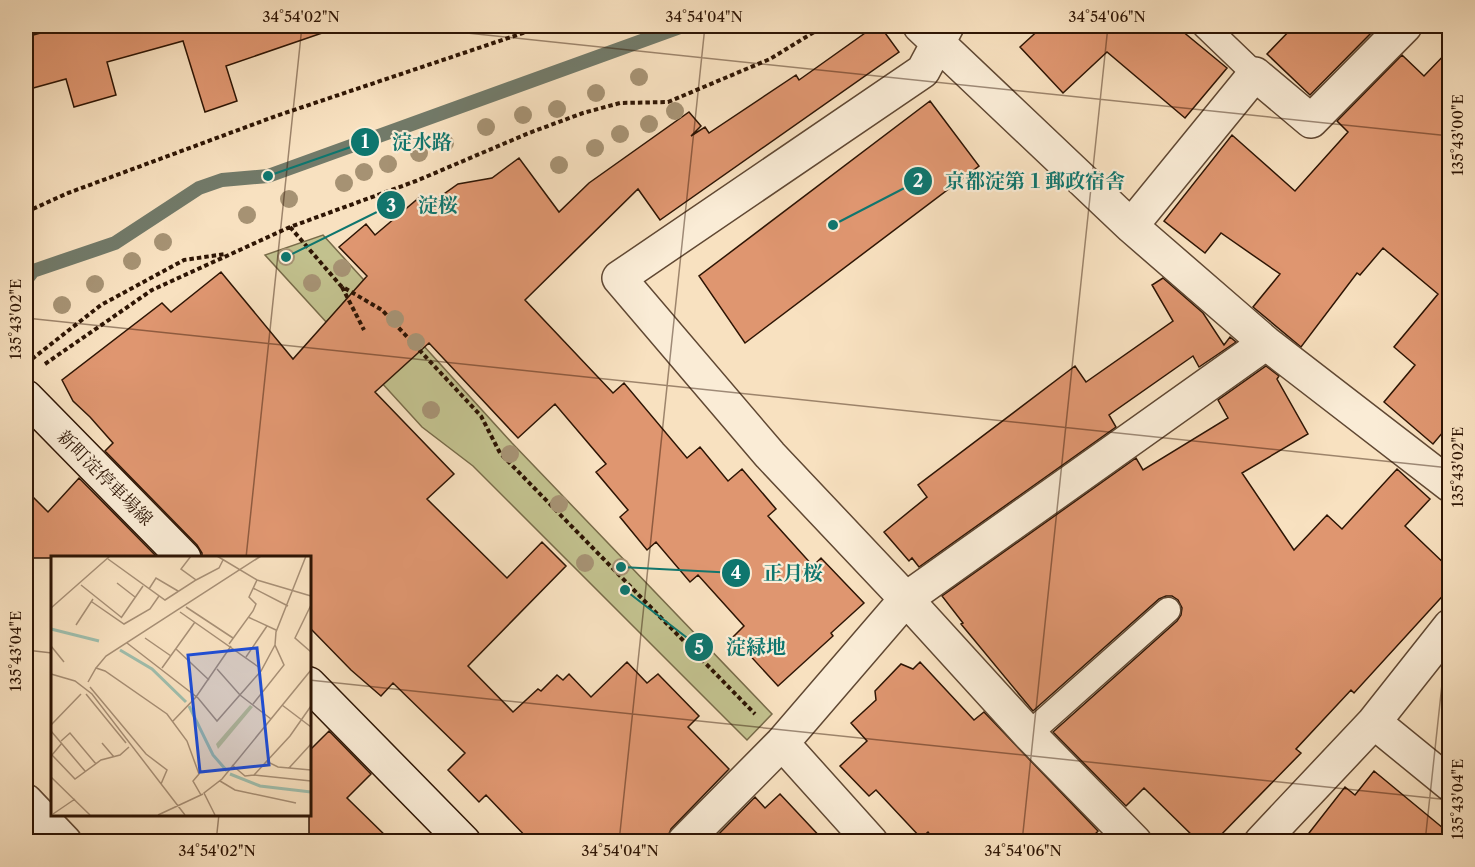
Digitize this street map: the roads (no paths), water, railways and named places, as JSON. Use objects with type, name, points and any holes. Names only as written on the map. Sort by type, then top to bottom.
[{"type":"street","points":[[1131,226],[1255,74],[1311,121],[1405,26]]},
{"type":"street","points":[[1135,842],[1029,734],[770,455],[619,278],[923,71],[935,32],[1131,226],[1266,343],[1449,485]]},
{"type":"street","points":[[684,842],[782,742],[906,599],[1266,343]]},
{"type":"street","name":"新町淀停車場線","points":[[30,412],[182,556]]},
{"type":"street","points":[[1262,842],[1374,722],[1449,626]]},
{"type":"street","points":[[310,685],[464,842]]},
{"type":"street","points":[[1374,722],[1449,784]]},
{"type":"street","points":[[782,742],[871,842]]},
{"type":"street","points":[[26,801],[56,838]]},
{"type":"lane","points":[[1205,26],[1255,74]]},
{"type":"lane","points":[[1029,734],[1168,610]]},
{"type":"waterway","points":[[26,280],[33,271],[115,243],[199,188],[222,180],[268,176],[683,26]]},
{"type":"place","name":"淀水路","points":[[268,176]]},
{"type":"place","name":"京都淀第１郵政宿舎","points":[[833,225]]},
{"type":"place","name":"淀桜","points":[[286,257]]},
{"type":"place","name":"正月桜","points":[[621,567]]},
{"type":"place","name":"淀緑地","points":[[625,590]]}]
